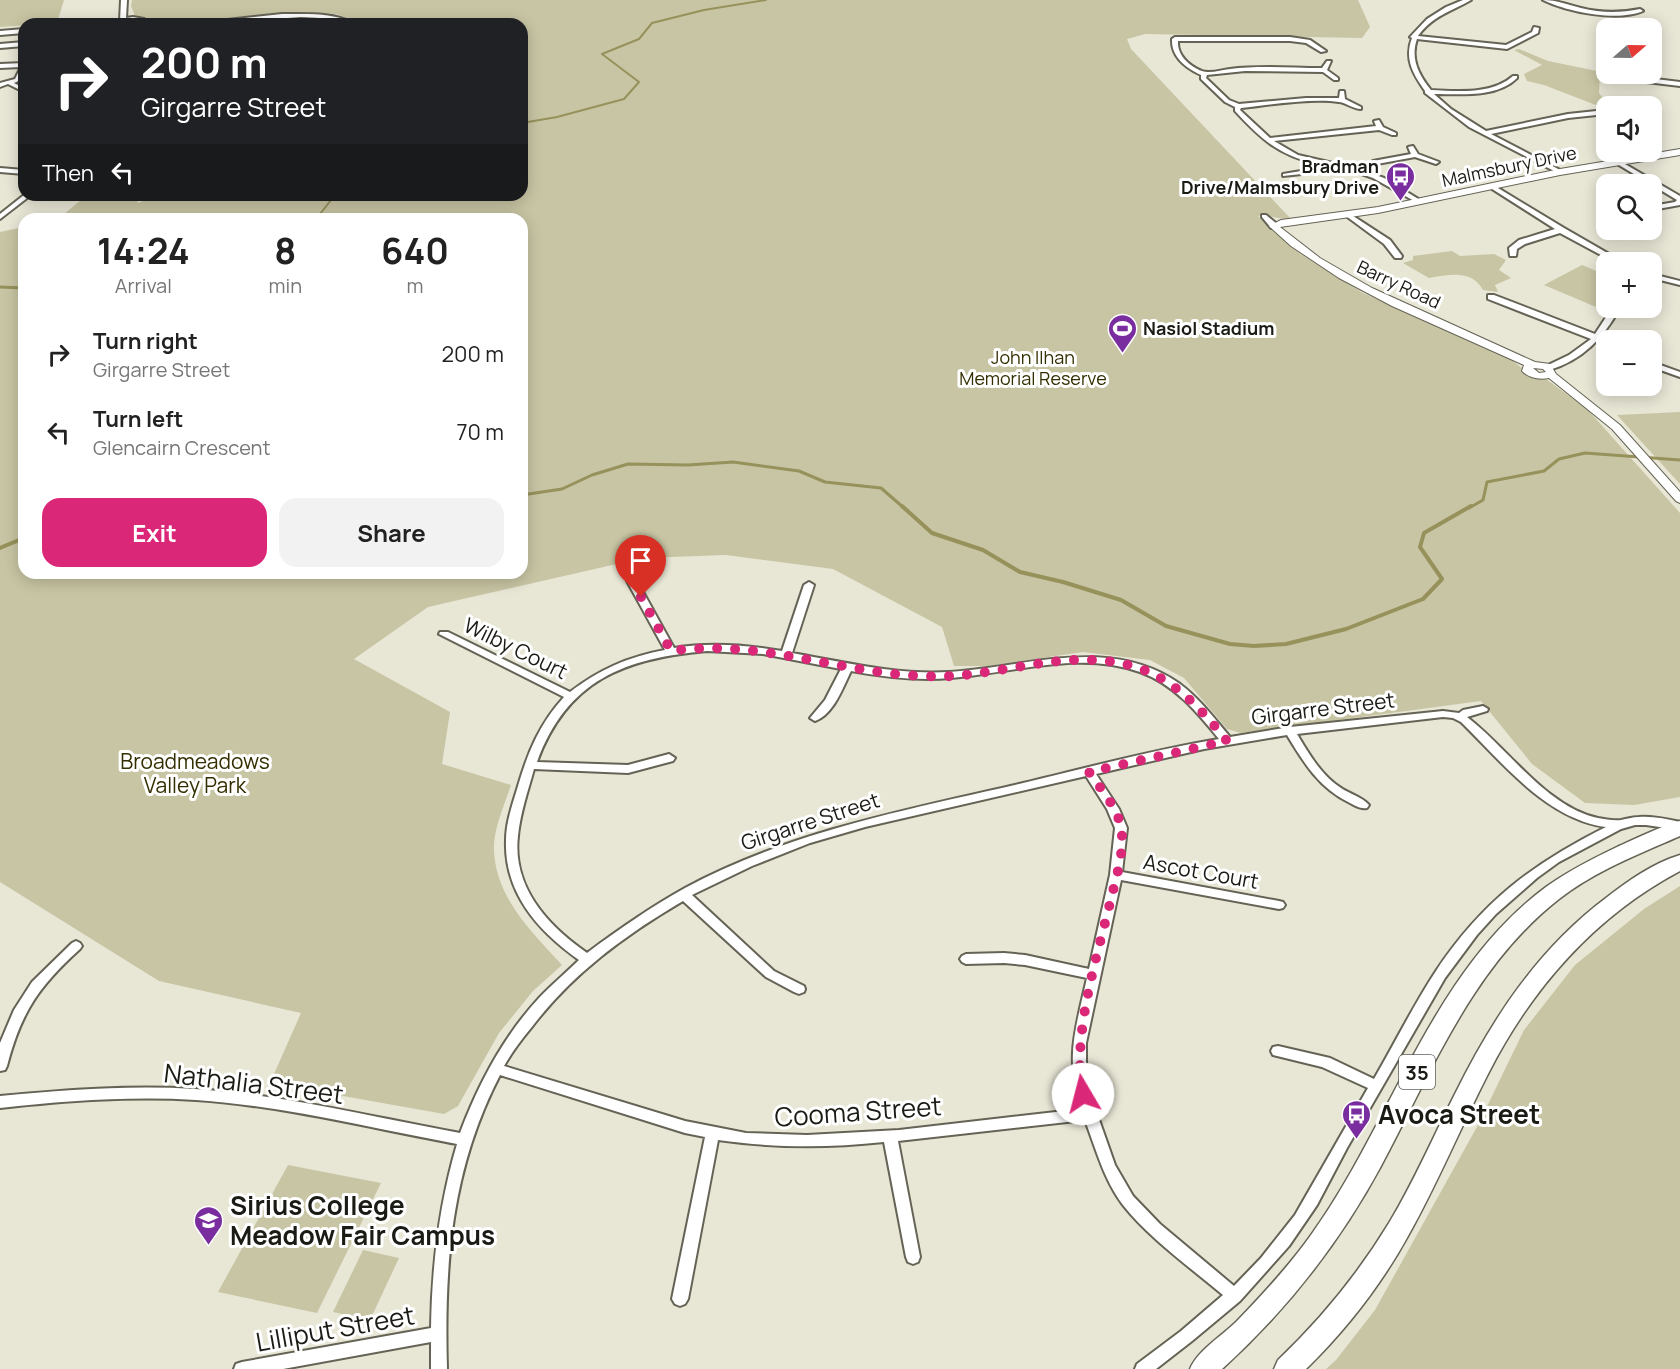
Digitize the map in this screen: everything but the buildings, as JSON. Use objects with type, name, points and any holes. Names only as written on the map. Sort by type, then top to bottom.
[{"type":"main road","name":"35","points":[[1203,1369],[1272,1303],[1321,1244],[1351,1196],[1459,997],[1481,964],[1505,935],[1549,895],[1569,881],[1680,827]]},
{"type":"main road","name":"35","points":[[1287,1369],[1349,1302],[1388,1246],[1411,1208],[1476,1076],[1524,993],[1577,934],[1610,905],[1642,882],[1680,862]]},
{"type":"street","points":[[122,18],[124,0]]},
{"type":"street","points":[[1468,0],[1434,17],[1413,37],[1412,68],[1427,92],[1456,115],[1560,172]]},
{"type":"street","points":[[1546,0],[1597,15],[1640,11]]},
{"type":"street","points":[[123,13],[132,18]]},
{"type":"street","points":[[281,18],[305,16],[331,18]]},
{"type":"street","points":[[1413,37],[1507,47],[1535,33],[1536,28]]},
{"type":"street","points":[[0,33],[18,32]]},
{"type":"street","points":[[1323,51],[1310,41],[1272,38],[1177,38],[1174,41],[1175,51],[1194,70],[1204,74],[1245,69],[1324,70],[1336,79]]},
{"type":"street","points":[[0,46],[18,44]]},
{"type":"street","points":[[1324,70],[1329,62]]},
{"type":"street","points":[[0,66],[18,66]]},
{"type":"street","points":[[1204,74],[1203,78],[1227,101],[1238,106],[1306,100],[1342,100],[1359,108]]},
{"type":"street","points":[[1427,92],[1497,88],[1511,83],[1515,77]]},
{"type":"street","points":[[0,85],[18,79]]},
{"type":"street","points":[[1662,82],[1680,84]]},
{"type":"street","points":[[10,83],[18,87]]},
{"type":"street","points":[[1342,92],[1342,100]]},
{"type":"street","points":[[1238,106],[1237,110],[1267,140],[1294,155],[1360,171],[1384,181],[1418,201]]},
{"type":"street","points":[[1486,133],[1568,116],[1596,113]]},
{"type":"street","points":[[1267,140],[1378,124],[1394,134]]},
{"type":"street","points":[[1411,147],[1415,155]]},
{"type":"street","name":"Malmsbury Drive","points":[[1662,155],[1680,152]]},
{"type":"street","points":[[1360,171],[1375,162],[1415,155],[1436,162]]},
{"type":"street","points":[[1285,175],[1309,172],[1324,162]]},
{"type":"street","name":"Malmsbury Drive","points":[[1274,226],[1281,223],[1348,215],[1611,162]]},
{"type":"street","points":[[1618,162],[1680,200],[1677,204],[1662,206]]},
{"type":"street","points":[[0,170],[18,172]]},
{"type":"street","points":[[1491,186],[1601,252]]},
{"type":"street","points":[[0,217],[20,201]]},
{"type":"street","points":[[1348,215],[1387,242],[1398,255]]},
{"type":"street","name":"Barry Road","points":[[1264,216],[1304,251],[1369,292],[1550,371]]},
{"type":"street","points":[[1514,254],[1513,248],[1522,242],[1561,230]]},
{"type":"street","points":[[1662,278],[1680,283]]},
{"type":"street","points":[[1491,297],[1596,341]]},
{"type":"street","points":[[1596,343],[1550,371],[1597,410],[1637,450],[1680,499]]},
{"type":"street","points":[[1662,368],[1679,375]]},
{"type":"street","points":[[632,581],[671,651]]},
{"type":"street","points":[[786,655],[808,585]]},
{"type":"street","name":"Wilby Court","points":[[444,634],[572,697]]},
{"type":"street","points":[[588,960],[572,950],[535,915],[514,874],[511,860],[512,826],[531,765],[548,726],[572,697],[615,670],[642,659],[671,651],[736,648],[891,673],[932,676],[971,674],[1073,660],[1119,662],[1151,673],[1177,688],[1227,741]]},
{"type":"street","points":[[815,718],[830,702],[848,666]]},
{"type":"street","points":[[1483,709],[1467,712],[1460,717],[1517,772],[1564,806],[1595,823],[1616,824],[1644,819],[1680,827]]},
{"type":"street","name":"Girgarre Street","points":[[439,1369],[438,1334],[445,1229],[465,1140],[477,1105],[513,1040],[534,1014],[588,960],[683,894],[743,864],[822,834],[1089,772],[1227,741],[1290,731],[1443,714],[1460,717]]},
{"type":"street","points":[[1290,731],[1327,786],[1338,794],[1363,805]]},
{"type":"street","points":[[531,765],[619,770],[669,758]]},
{"type":"street","points":[[1089,772],[1113,809],[1121,828],[1121,851],[1080,1043],[1079,1076],[1109,1167],[1128,1200],[1155,1228],[1235,1296]]},
{"type":"street","points":[[1564,806],[1587,829],[1581,845]]},
{"type":"street","points":[[1143,1369],[1197,1329],[1235,1296],[1278,1249],[1300,1220],[1318,1193],[1340,1147],[1426,998],[1460,946],[1504,899],[1555,859],[1616,824]]},
{"type":"street","name":"Ascot Court","points":[[1116,875],[1279,905]]},
{"type":"street","points":[[683,894],[770,974],[799,989]]},
{"type":"street","points":[[0,1066],[15,1017],[48,971],[76,946]]},
{"type":"street","points":[[966,959],[1025,960],[1094,975]]},
{"type":"street","points":[[1278,1051],[1325,1062],[1376,1086]]},
{"type":"street","name":"Cooma Street","points":[[496,1069],[712,1134],[757,1141],[835,1142],[1090,1114]]},
{"type":"street","name":"Nathalia Street","points":[[0,1102],[85,1094],[183,1094],[271,1104],[465,1140]]},
{"type":"street","points":[[680,1299],[712,1134]]},
{"type":"street","points":[[890,1136],[912,1257]]},
{"type":"street","name":"Lilliput Street","points":[[242,1369],[438,1334]]},
{"type":"green space","points":[[0,0],[64,0],[59,18],[18,18],[18,26],[0,27]]},
{"type":"green space","points":[[132,0],[1358,0],[1370,27],[1362,38],[1145,34],[1127,39],[1131,49],[1291,219],[1258,216],[1299,253],[1363,293],[1509,358],[1532,376],[1546,379],[1587,409],[1680,513],[1680,797],[1634,805],[1585,803],[1532,764],[1481,701],[1241,733],[1227,729],[1184,678],[1150,660],[1083,652],[988,666],[954,666],[942,627],[833,569],[726,555],[643,558],[428,607],[354,659],[450,712],[442,764],[511,785],[494,843],[499,879],[515,910],[562,965],[533,991],[499,1033],[458,1106],[444,1114],[270,1083],[301,1013],[159,981],[0,882],[0,232],[18,228],[18,579],[528,579],[528,213],[65,213],[80,201],[137,201],[138,203],[144,201],[528,201],[528,18],[348,18],[336,14],[282,13],[230,18],[142,18],[135,16],[131,6]]},
{"type":"green space","points":[[1519,49],[1548,61],[1596,71],[1596,84],[1599,84],[1601,96],[1596,96],[1596,105],[1544,85],[1527,81],[1524,74],[1542,65],[1514,50]]},
{"type":"green space","points":[[1452,251],[1460,256],[1494,254],[1506,260],[1499,270],[1511,278],[1495,285],[1498,292],[1483,290],[1478,283],[1466,276],[1429,278],[1403,263],[1413,260],[1413,256]]},
{"type":"green space","points":[[1582,265],[1596,271],[1596,307],[1544,285]]},
{"type":"green space","points":[[1680,412],[1680,484],[1617,415]]},
{"type":"green space","points":[[1680,886],[1680,1369],[1326,1369],[1336,1360],[1375,1310],[1478,1125],[1524,1030],[1575,965],[1644,909]]},
{"type":"green space","points":[[288,1165],[381,1183],[317,1313],[218,1292]]},
{"type":"green space","points":[[363,1250],[399,1258],[370,1320],[333,1312]]},
{"type":"waterway","points":[[528,122],[557,117],[624,99],[639,82],[602,54],[639,39],[652,23],[704,10],[766,0]]},
{"type":"waterway","points":[[321,213],[330,201]]},
{"type":"waterway","points":[[0,287],[18,288]]},
{"type":"waterway","points":[[1469,508],[1483,500],[1487,482],[1544,471],[1559,459],[1585,453],[1680,460]]},
{"type":"waterway","points":[[528,494],[562,489],[592,475],[628,464],[688,465],[733,462],[799,471],[825,482],[881,488],[904,508]]},
{"type":"waterway","points":[[902,506],[932,533],[983,550],[1020,572],[1063,582],[1121,600],[1166,626],[1230,644],[1254,646],[1286,644],[1346,629],[1423,599],[1442,579],[1420,547],[1424,533],[1471,506]]},
{"type":"waterway","points":[[0,548],[18,540]]},
{"type":"place","name":"Bradman Drive/Malmsbury Drive","points":[[1400,202]]},
{"type":"place","name":"Nasiol Stadium","points":[[1122,354]]},
{"type":"place","name":"Avoca Street","points":[[1357,1140]]},
{"type":"place","name":"Sirius College Meadow Fair Campus","points":[[209,1246]]},
{"type":"route","points":[[641,597],[671,651],[713,647],[736,648],[891,673],[932,676],[971,674],[1073,660],[1105,660],[1136,667],[1163,679],[1177,688],[1210,721],[1227,741],[1089,772],[1118,819],[1121,828],[1121,851],[1080,1043],[1079,1076],[1083,1094]]},
{"type":"park label","name":"John Ilhan Memorial Reserve","points":[[1033,367]]},
{"type":"park label","name":"Broadmeadows Valley Park","points":[[195,773]]}]
